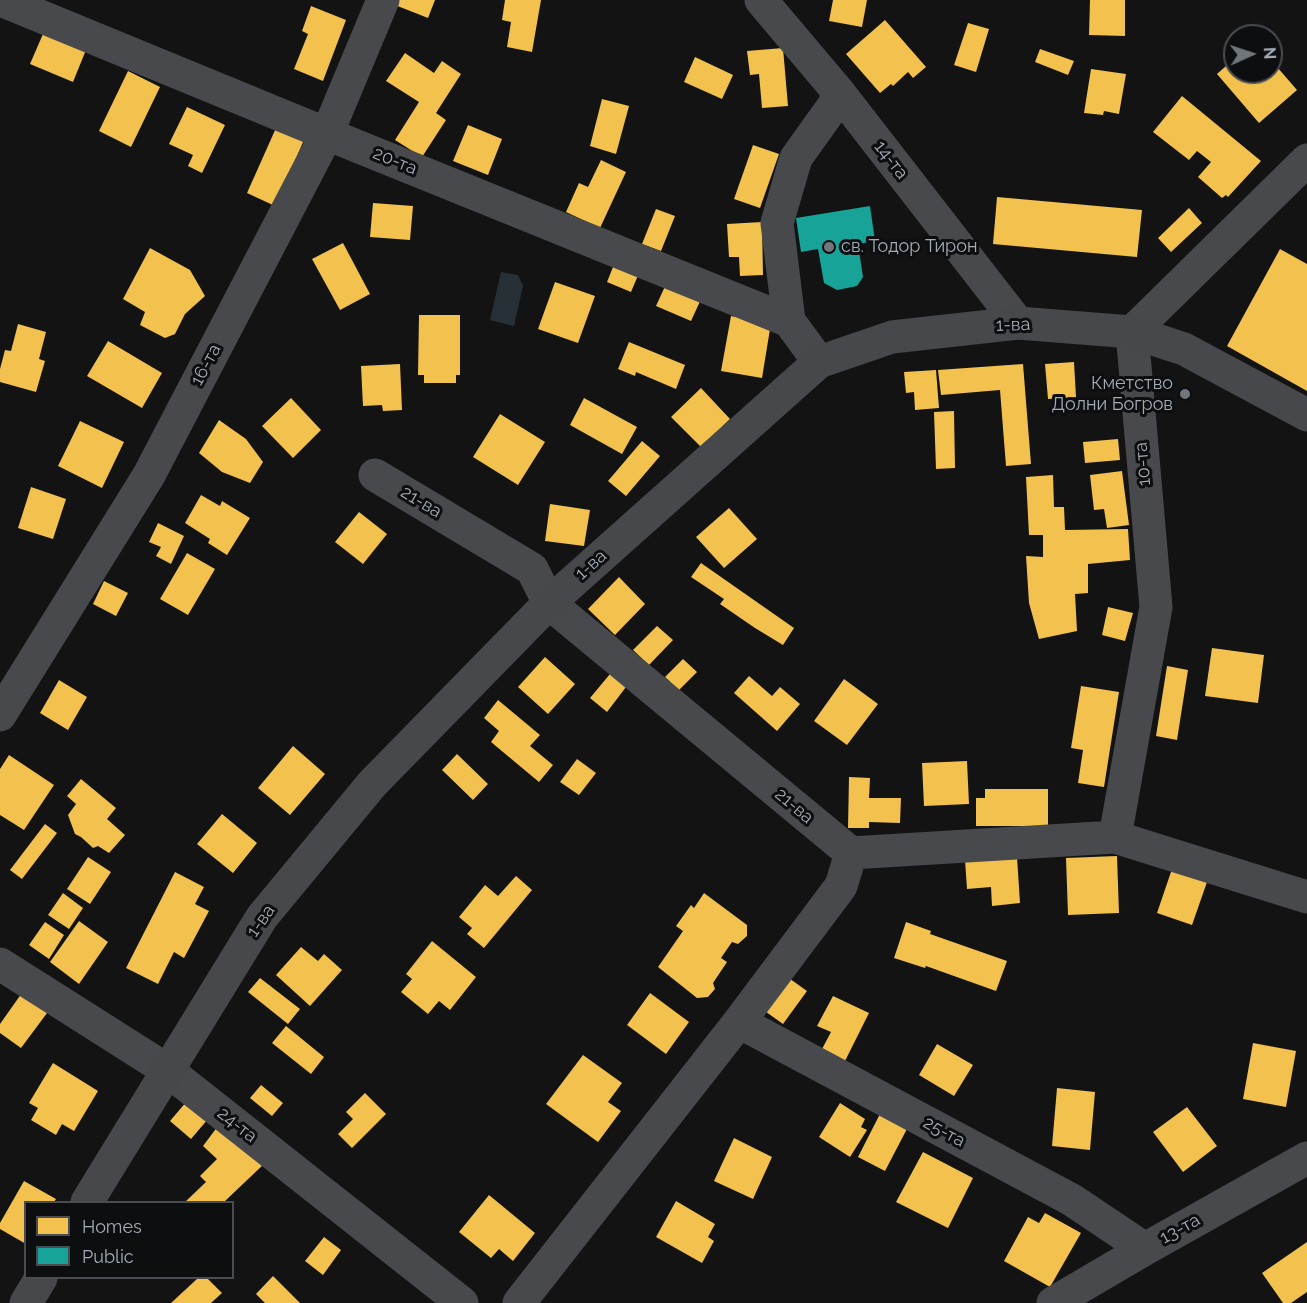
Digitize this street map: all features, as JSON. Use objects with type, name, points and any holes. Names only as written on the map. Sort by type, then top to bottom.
[{"type":"street","name":"20-та","points":[[2,0],[789,321]]},
{"type":"street","name":"16-та","points":[[0,715],[149,475],[327,134],[383,0]]},
{"type":"street","name":"14-та","points":[[761,0],[841,95],[1018,323]]},
{"type":"street","points":[[819,362],[789,321],[777,223],[795,158],[841,95]]},
{"type":"street","points":[[1132,332],[1307,160]]},
{"type":"street","name":"1-ва","points":[[88,1201],[262,917],[372,784],[549,603],[819,362],[892,337],[1018,323],[1132,332],[1184,349],[1307,415]]},
{"type":"street","name":"10-та","points":[[1115,837],[1156,607],[1132,332]]},
{"type":"street","name":"21-ва","points":[[375,475],[532,569],[549,603],[850,853]]},
{"type":"street","points":[[519,1303],[739,1022],[841,886],[850,853],[1115,837],[1307,897]]},
{"type":"street","name":"24-та","points":[[0,964],[167,1070],[462,1303]]},
{"type":"street","name":"25-та","points":[[739,1022],[1071,1200],[1145,1249]]},
{"type":"street","name":"13-та","points":[[1053,1303],[1307,1158]]},
{"type":"street","points":[[26,1303],[40,1279]]},
{"type":"shaded area","points":[[501,272],[518,275],[523,286],[514,326],[490,320]]},
{"type":"building: Homes","points":[[397,0],[435,0],[428,18],[395,5]]},
{"type":"building: Homes","points":[[505,0],[541,0],[532,52],[507,47],[511,22],[502,20]]},
{"type":"building: Homes","points":[[833,0],[867,0],[862,27],[829,21]]},
{"type":"building: Homes","points":[[1090,0],[1125,0],[1125,36],[1089,35]]},
{"type":"building: Homes","points":[[311,6],[346,20],[323,81],[294,69],[308,34],[302,31]]},
{"type":"building: Homes","points":[[885,20],[926,67],[913,78],[908,72],[893,86],[891,84],[880,93],[846,54]]},
{"type":"building: Homes","points":[[968,23],[989,29],[976,72],[954,65]]},
{"type":"building: Homes","points":[[46,27],[88,45],[73,82],[30,64]]},
{"type":"building: Homes","points":[[783,48],[788,106],[762,108],[759,74],[750,75],[747,51]]},
{"type":"building: Homes","points":[[1040,49],[1074,61],[1068,75],[1035,62]]},
{"type":"building: Homes","points":[[405,53],[434,73],[442,61],[461,74],[436,113],[446,120],[422,157],[395,140],[419,102],[386,81]]},
{"type":"building: Homes","points":[[695,57],[733,75],[722,99],[684,82]]},
{"type":"building: Homes","points":[[1091,69],[1126,74],[1119,114],[1104,111],[1103,115],[1084,113]]},
{"type":"building: Homes","points":[[1223,69],[1223,81],[1217,74]]},
{"type":"building: Homes","points":[[128,71],[160,87],[131,147],[99,131]]},
{"type":"building: Homes","points":[[1283,74],[1297,90],[1259,123],[1226,84],[1283,84]]},
{"type":"building: Homes","points":[[1182,96],[1261,161],[1228,197],[1226,195],[1222,198],[1198,177],[1211,162],[1197,151],[1189,160],[1153,132]]},
{"type":"building: Homes","points":[[602,99],[629,106],[616,154],[590,146]]},
{"type":"building: Homes","points":[[187,107],[225,125],[202,173],[188,166],[193,155],[169,144]]},
{"type":"building: Homes","points":[[468,125],[502,139],[488,175],[453,161]]},
{"type":"building: Homes","points":[[276,128],[304,140],[275,206],[247,193]]},
{"type":"building: Homes","points":[[753,145],[779,154],[760,208],[734,199]]},
{"type":"building: Homes","points":[[601,160],[626,172],[600,228],[566,212],[579,183],[588,187]]},
{"type":"building: Homes","points":[[997,197],[1142,210],[1137,257],[993,244]]},
{"type":"building: Homes","points":[[373,203],[413,206],[410,240],[370,237]]},
{"type":"building: Homes","points":[[1189,208],[1202,223],[1171,252],[1158,238]]},
{"type":"building: Homes","points":[[656,209],[675,216],[661,251],[642,244]]},
{"type":"building: Homes","points":[[762,222],[763,275],[740,276],[739,257],[729,257],[727,224]]},
{"type":"building: Homes","points":[[343,243],[370,294],[340,310],[312,259]]},
{"type":"building: Homes","points":[[150,248],[190,270],[205,296],[185,314],[175,334],[165,338],[140,325],[145,312],[123,299]]},
{"type":"building: Homes","points":[[1280,249],[1307,264],[1307,391],[1227,346]]},
{"type":"building: Homes","points":[[615,262],[639,273],[631,292],[607,282]]},
{"type":"building: Homes","points":[[555,282],[595,296],[578,343],[538,329]]},
{"type":"building: Homes","points":[[667,282],[702,297],[691,321],[656,306]]},
{"type":"building: Homes","points":[[419,315],[460,315],[460,375],[456,375],[456,383],[424,383],[424,375],[418,375]]},
{"type":"building: Homes","points":[[731,316],[771,323],[762,378],[721,371]]},
{"type":"building: Homes","points":[[18,324],[46,332],[39,359],[45,361],[36,392],[0,382],[0,369],[5,350],[11,351]]},
{"type":"building: Homes","points":[[108,341],[162,373],[142,408],[87,376]]},
{"type":"building: Homes","points":[[629,342],[685,365],[676,389],[636,372],[635,376],[618,369]]},
{"type":"building: Homes","points":[[1074,362],[1076,397],[1048,399],[1045,364]]},
{"type":"building: Homes","points":[[400,364],[402,410],[383,411],[382,405],[363,406],[361,366]]},
{"type":"building: Homes","points":[[1023,364],[1031,464],[1006,466],[1000,390],[941,395],[938,370]]},
{"type":"building: Homes","points":[[936,370],[939,408],[915,410],[914,392],[906,393],[904,372]]},
{"type":"building: Homes","points":[[701,388],[730,419],[701,447],[671,417]]},
{"type":"building: Homes","points":[[291,398],[321,430],[293,458],[262,426]]},
{"type":"building: Homes","points":[[584,398],[637,427],[622,454],[570,425]]},
{"type":"building: Homes","points":[[954,411],[955,468],[936,469],[934,412]]},
{"type":"building: Homes","points":[[500,414],[545,442],[518,485],[473,457]]},
{"type":"building: Homes","points":[[219,420],[246,439],[263,462],[250,483],[222,472],[199,453]]},
{"type":"building: Homes","points":[[80,421],[124,442],[102,488],[58,466]]},
{"type":"building: Homes","points":[[1118,439],[1120,460],[1085,463],[1083,442]]},
{"type":"building: Homes","points":[[642,441],[660,456],[626,496],[608,481]]},
{"type":"building: Homes","points":[[1122,471],[1129,525],[1107,528],[1104,509],[1094,510],[1090,475]]},
{"type":"building: Homes","points":[[1053,475],[1054,507],[1064,507],[1065,530],[1128,529],[1130,560],[1088,564],[1088,593],[1075,594],[1077,631],[1039,639],[1029,603],[1026,556],[1043,557],[1043,535],[1029,535],[1026,477]]},
{"type":"building: Homes","points":[[31,487],[66,499],[53,539],[18,528]]},
{"type":"building: Homes","points":[[201,495],[220,506],[222,501],[250,518],[227,555],[208,543],[210,539],[185,523]]},
{"type":"building: Homes","points":[[550,504],[590,510],[584,546],[545,541]]},
{"type":"building: Homes","points":[[729,508],[757,539],[724,568],[696,537]]},
{"type":"building: Homes","points":[[359,512],[387,534],[363,564],[335,542]]},
{"type":"building: Homes","points":[[158,523],[184,536],[171,564],[156,556],[161,547],[149,542]]},
{"type":"building: Homes","points":[[187,553],[215,569],[188,615],[160,599]]},
{"type":"building: Homes","points":[[701,563],[794,628],[783,645],[720,604],[724,599],[691,577]]},
{"type":"building: Homes","points":[[619,577],[645,604],[615,635],[588,609]]},
{"type":"building: Homes","points":[[104,581],[128,593],[116,616],[93,604]]},
{"type":"building: Homes","points":[[1108,607],[1133,613],[1125,641],[1102,635]]},
{"type":"building: Homes","points":[[657,626],[673,640],[649,665],[633,650]]},
{"type":"building: Homes","points":[[1212,648],[1264,655],[1258,703],[1205,696]]},
{"type":"building: Homes","points":[[545,657],[575,684],[548,714],[518,687]]},
{"type":"building: Homes","points":[[683,659],[697,672],[679,690],[665,677]]},
{"type":"building: Homes","points":[[1167,666],[1188,670],[1177,740],[1156,736]]},
{"type":"building: Homes","points":[[610,674],[626,687],[607,712],[590,698]]},
{"type":"building: Homes","points":[[749,676],[772,696],[780,687],[800,704],[777,731],[734,693]]},
{"type":"building: Homes","points":[[844,679],[878,704],[847,745],[814,721]]},
{"type":"building: Homes","points":[[59,680],[87,697],[68,730],[40,713]]},
{"type":"building: Homes","points":[[1081,686],[1119,692],[1104,787],[1078,783],[1083,750],[1071,748]]},
{"type":"building: Homes","points":[[498,700],[540,735],[530,746],[553,765],[539,782],[491,742],[499,731],[484,718]]},
{"type":"building: Homes","points":[[293,746],[325,774],[290,815],[258,788]]},
{"type":"building: Homes","points":[[457,754],[488,784],[473,800],[442,770]]},
{"type":"building: Homes","points":[[9,755],[54,785],[24,830],[0,815],[0,769]]},
{"type":"building: Homes","points":[[577,759],[596,773],[579,795],[560,782]]},
{"type":"building: Homes","points":[[967,761],[969,804],[924,806],[922,763]]},
{"type":"building: Homes","points":[[849,777],[870,778],[869,798],[901,798],[900,823],[869,822],[869,828],[848,828]]},
{"type":"building: Homes","points":[[81,779],[116,808],[107,819],[125,835],[109,853],[98,846],[93,848],[75,834],[68,815],[76,804],[67,796]]},
{"type":"building: Homes","points":[[985,789],[1048,789],[1048,826],[976,826],[976,798],[985,798]]},
{"type":"building: Homes","points":[[222,814],[257,843],[233,873],[197,844]]},
{"type":"building: Homes","points":[[45,824],[57,833],[22,879],[10,870]]},
{"type":"building: Homes","points":[[1117,856],[1119,913],[1068,915],[1066,858]]},
{"type":"building: Homes","points":[[88,857],[111,872],[90,904],[67,889]]},
{"type":"building: Homes","points":[[1017,857],[1020,903],[992,906],[991,887],[967,889],[965,860]]},
{"type":"building: Homes","points":[[1172,869],[1207,882],[1192,925],[1157,913]]},
{"type":"building: Homes","points":[[175,872],[204,887],[195,904],[209,911],[184,958],[174,952],[158,984],[126,968]]},
{"type":"building: Homes","points":[[516,876],[532,890],[484,948],[467,934],[472,928],[459,917],[485,885],[498,896]]},
{"type":"building: Homes","points":[[63,893],[83,908],[69,929],[48,915]]},
{"type":"building: Homes","points":[[704,893],[747,925],[747,936],[738,944],[732,942],[721,958],[727,962],[713,983],[715,989],[708,997],[697,998],[658,967],[683,931],[676,926],[691,905],[694,908]]},
{"type":"building: Homes","points":[[79,921],[108,942],[79,984],[50,962]]},
{"type":"building: Homes","points":[[45,922],[64,935],[49,959],[29,945]]},
{"type":"building: Homes","points":[[906,922],[931,931],[930,934],[1007,961],[996,991],[926,966],[925,968],[894,958]]},
{"type":"building: Homes","points":[[432,941],[476,977],[450,1010],[439,1001],[428,1014],[401,992],[412,979],[406,974]]},
{"type":"building: Homes","points":[[301,947],[318,961],[324,954],[342,970],[310,1006],[276,975]]},
{"type":"building: Homes","points":[[786,976],[807,991],[783,1024],[762,1009]]},
{"type":"building: Homes","points":[[260,978],[300,1009],[288,1024],[248,992]]},
{"type":"building: Homes","points":[[24,990],[50,1009],[21,1048],[0,1033],[0,1024]]},
{"type":"building: Homes","points":[[650,993],[689,1022],[666,1054],[627,1025]]},
{"type":"building: Homes","points":[[833,996],[869,1013],[845,1061],[822,1049],[831,1032],[817,1026]]},
{"type":"building: Homes","points":[[286,1026],[324,1057],[311,1074],[272,1043]]},
{"type":"building: Homes","points":[[1253,1043],[1296,1051],[1286,1107],[1243,1099]]},
{"type":"building: Homes","points":[[937,1044],[973,1065],[954,1096],[919,1075]]},
{"type":"building: Homes","points":[[583,1055],[622,1083],[608,1102],[621,1111],[598,1142],[546,1104]]},
{"type":"building: Homes","points":[[53,1063],[98,1091],[74,1131],[62,1124],[56,1135],[31,1120],[38,1108],[29,1103]]},
{"type":"building: Homes","points":[[261,1085],[283,1103],[272,1116],[250,1098]]},
{"type":"building: Homes","points":[[1057,1088],[1095,1092],[1090,1150],[1052,1146]]},
{"type":"building: Homes","points":[[365,1093],[386,1114],[352,1148],[338,1134],[353,1119],[346,1112]]},
{"type":"building: Homes","points":[[187,1101],[208,1119],[191,1139],[170,1121]]},
{"type":"building: Homes","points":[[840,1103],[865,1119],[861,1127],[867,1130],[850,1157],[819,1137]]},
{"type":"building: Homes","points":[[1187,1107],[1217,1146],[1183,1172],[1153,1132]]},
{"type":"building: Homes","points":[[882,1110],[909,1125],[885,1171],[858,1157]]},
{"type":"building: Homes","points":[[218,1126],[265,1163],[225,1201],[186,1201],[206,1182],[200,1176],[217,1159],[203,1146]]},
{"type":"building: Homes","points":[[734,1138],[772,1157],[753,1199],[714,1181]]},
{"type":"building: Homes","points":[[923,1152],[973,1178],[948,1228],[896,1202]]},
{"type":"building: Homes","points":[[24,1181],[56,1199],[55,1201],[24,1201],[24,1243],[0,1229],[0,1223]]},
{"type":"building: Homes","points":[[489,1195],[535,1233],[513,1261],[499,1249],[491,1258],[459,1232]]},
{"type":"building: Homes","points":[[676,1201],[715,1224],[708,1237],[714,1241],[702,1263],[656,1237]]},
{"type":"building: Homes","points":[[1045,1213],[1081,1233],[1050,1287],[1004,1261],[1028,1217],[1039,1223]]},
{"type":"building: Homes","points":[[324,1237],[341,1250],[323,1275],[305,1261]]},
{"type":"building: Homes","points":[[1307,1242],[1307,1292],[1291,1303],[1283,1303],[1262,1273]]},
{"type":"building: Homes","points":[[273,1276],[300,1303],[265,1303],[256,1294]]},
{"type":"building: Homes","points":[[197,1279],[208,1279],[222,1293],[211,1303],[171,1303]]},
{"type":"building: Public","name":"св. Тодор Тирон","points":[[870,206],[875,241],[858,244],[863,277],[857,286],[837,290],[824,283],[818,249],[801,252],[796,218]]},
{"type":"place","name":"св. Тодор Тирон","points":[[829,247]]},
{"type":"place","name":"Кметство Долни Богров","points":[[1185,394]]}]
